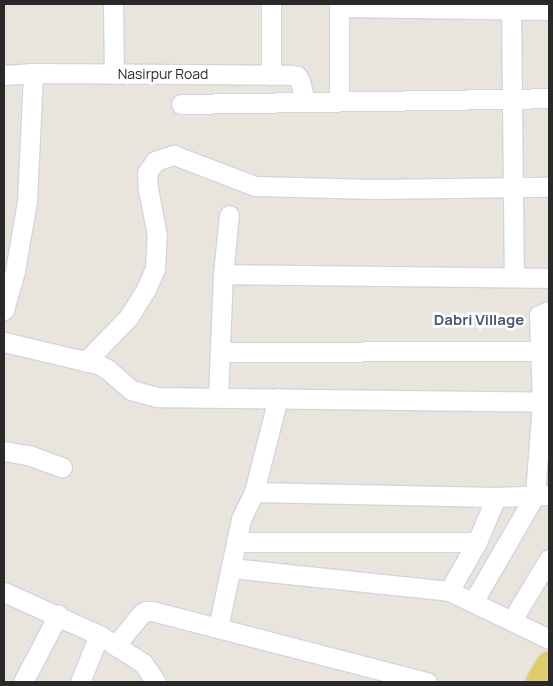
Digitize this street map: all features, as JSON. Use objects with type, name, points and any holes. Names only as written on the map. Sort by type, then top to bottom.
[{"type":"main road","points":[[538,682],[549,664]]},
{"type":"street","points":[[113,4],[114,74]]},
{"type":"street","points":[[270,75],[271,4]]},
{"type":"street","points":[[339,101],[339,5],[511,7],[549,10]]},
{"type":"street","points":[[511,7],[514,277]]},
{"type":"street","points":[[4,310],[15,271],[28,202],[33,73]]},
{"type":"street","name":"Nasirpur Road","points":[[4,75],[33,73],[297,76],[300,81],[304,101]]},
{"type":"street","points":[[181,104],[549,98]]},
{"type":"street","points":[[86,362],[128,318],[146,290],[155,269],[157,236],[148,189],[147,173],[155,161],[174,155],[198,163],[242,183],[262,187],[374,189],[549,187]]},
{"type":"street","points":[[218,398],[223,274],[229,215]]},
{"type":"street","points":[[223,274],[549,278]]},
{"type":"street","points":[[473,602],[542,495],[545,425],[542,402],[545,351],[539,314],[549,312]]},
{"type":"street","points":[[4,342],[107,369],[131,390],[157,397],[542,402]]},
{"type":"street","points":[[220,352],[545,351]]},
{"type":"street","points":[[218,628],[241,519],[254,492],[278,398]]},
{"type":"street","points":[[4,451],[31,456],[62,467]]},
{"type":"street","points":[[254,492],[496,498],[542,495]]},
{"type":"street","points":[[450,591],[477,542],[496,498]]},
{"type":"street","points":[[236,542],[477,542]]},
{"type":"street","points":[[512,620],[549,559]]},
{"type":"street","points":[[231,568],[450,591],[549,639]]},
{"type":"street","points":[[4,592],[99,635],[143,663],[156,682]]},
{"type":"street","points":[[115,646],[146,611],[426,682]]},
{"type":"street","points":[[23,682],[58,615]]},
{"type":"street","points":[[80,682],[99,635]]},
{"type":"district","name":"Dabri Village","points":[[479,320]]}]
